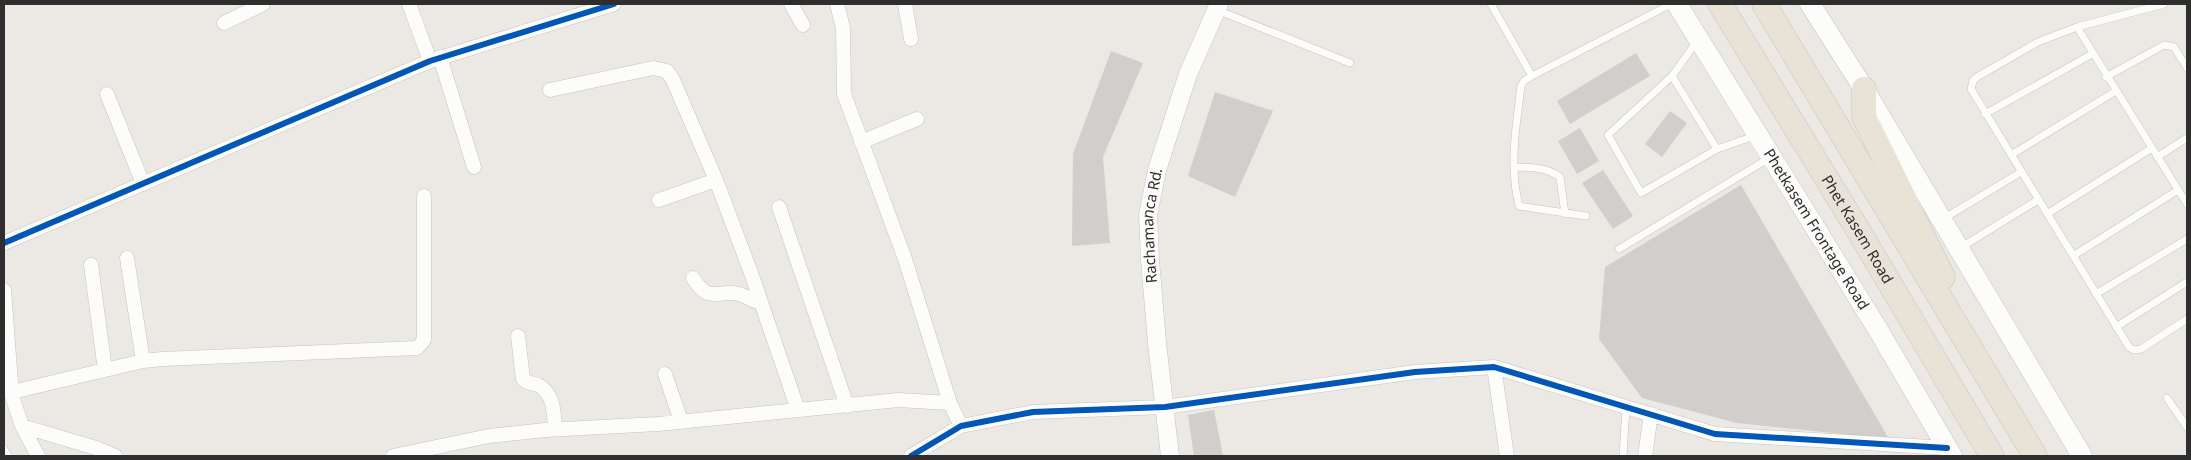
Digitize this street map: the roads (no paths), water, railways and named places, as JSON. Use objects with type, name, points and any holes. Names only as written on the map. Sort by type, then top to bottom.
[{"type":"highway","name":"Phet Kasem Road","points":[[1720,4],[1856,227],[1992,456]]},
{"type":"highway","points":[[1764,4],[2035,456]]},
{"type":"highway","points":[[1864,90],[1864,117],[1963,316],[1960,332]]},
{"type":"main road","name":"Phetkasem Frontage Road","points":[[1676,4],[1877,328],[1950,452]]},
{"type":"main road","points":[[1810,4],[1864,90],[1940,221],[2082,456]]},
{"type":"street","points":[[224,23],[263,4]]},
{"type":"street","points":[[409,4],[435,59],[474,167]]},
{"type":"street","points":[[4,243],[435,59],[614,4]]},
{"type":"street","points":[[791,4],[802,25]]},
{"type":"street","points":[[837,4],[843,28],[844,94],[905,259],[950,403],[961,426]]},
{"type":"street","points":[[905,4],[912,39]]},
{"type":"street","name":"Rachamanca Rd.","points":[[1170,456],[1156,343],[1148,215],[1157,170],[1188,74],[1218,7]]},
{"type":"street","points":[[550,90],[653,68],[667,71],[673,80],[716,180],[798,410]]},
{"type":"street","points":[[107,94],[143,184]]},
{"type":"street","points":[[862,142],[917,119]]},
{"type":"street","points":[[659,200],[716,180]]},
{"type":"street","points":[[9,396],[105,370],[143,362],[417,348],[424,340],[424,196]]},
{"type":"street","points":[[779,207],[847,406]]},
{"type":"street","points":[[127,258],[143,362]]},
{"type":"street","points":[[91,264],[105,370]]},
{"type":"street","points":[[693,278],[699,287],[710,294],[738,294],[754,302],[761,302]]},
{"type":"street","points":[[4,292],[9,396],[38,456]]},
{"type":"street","points":[[518,336],[523,379],[526,382],[544,388],[554,411],[555,429]]},
{"type":"street","points":[[1494,366],[1507,456]]},
{"type":"street","points":[[910,456],[961,426],[1033,412],[1164,407],[1415,372],[1494,366],[1715,434],[1950,452]]},
{"type":"street","points":[[665,374],[681,422]]},
{"type":"street","points":[[393,456],[489,436],[555,429],[681,422],[898,400],[950,403]]},
{"type":"street","points":[[1645,456],[1651,414]]},
{"type":"street","points":[[22,426],[96,448],[115,456]]},
{"type":"lane","points":[[1491,4],[1532,76]]},
{"type":"lane","points":[[1586,216],[1519,206],[1514,186],[1513,146],[1521,86],[1524,81],[1532,76],[1671,4]]},
{"type":"lane","points":[[2164,4],[2077,27],[2038,42],[1976,77],[1973,81],[1972,93],[2129,347],[2134,350],[2141,349],[2187,319]]},
{"type":"lane","points":[[1218,7],[1350,63]]},
{"type":"lane","points":[[2077,27],[2092,54],[2187,204]]},
{"type":"lane","points":[[1699,39],[1672,76],[1608,135],[1640,193],[1717,149],[1757,135]]},
{"type":"lane","points":[[2106,76],[2164,45],[2174,47],[2187,68]]},
{"type":"lane","points":[[1985,114],[2092,54]]},
{"type":"lane","points":[[1672,76],[1717,149]]},
{"type":"lane","points":[[2011,155],[2116,91]]},
{"type":"lane","points":[[2157,156],[2187,138]]},
{"type":"lane","points":[[2047,214],[2152,148]]},
{"type":"lane","points":[[1619,249],[1771,157]]},
{"type":"lane","points":[[1514,167],[1551,171],[1560,177],[1565,214]]},
{"type":"lane","points":[[1940,221],[2021,172]]},
{"type":"lane","points":[[2072,256],[2178,190]]},
{"type":"lane","points":[[1957,249],[2038,200]]},
{"type":"lane","points":[[2096,294],[2187,239]]},
{"type":"lane","points":[[2116,326],[2187,282]]},
{"type":"lane","points":[[2167,398],[2187,427]]},
{"type":"lane","points":[[1623,456],[1626,407]]},
{"type":"lane","points":[[4,449],[8,456]]}]
